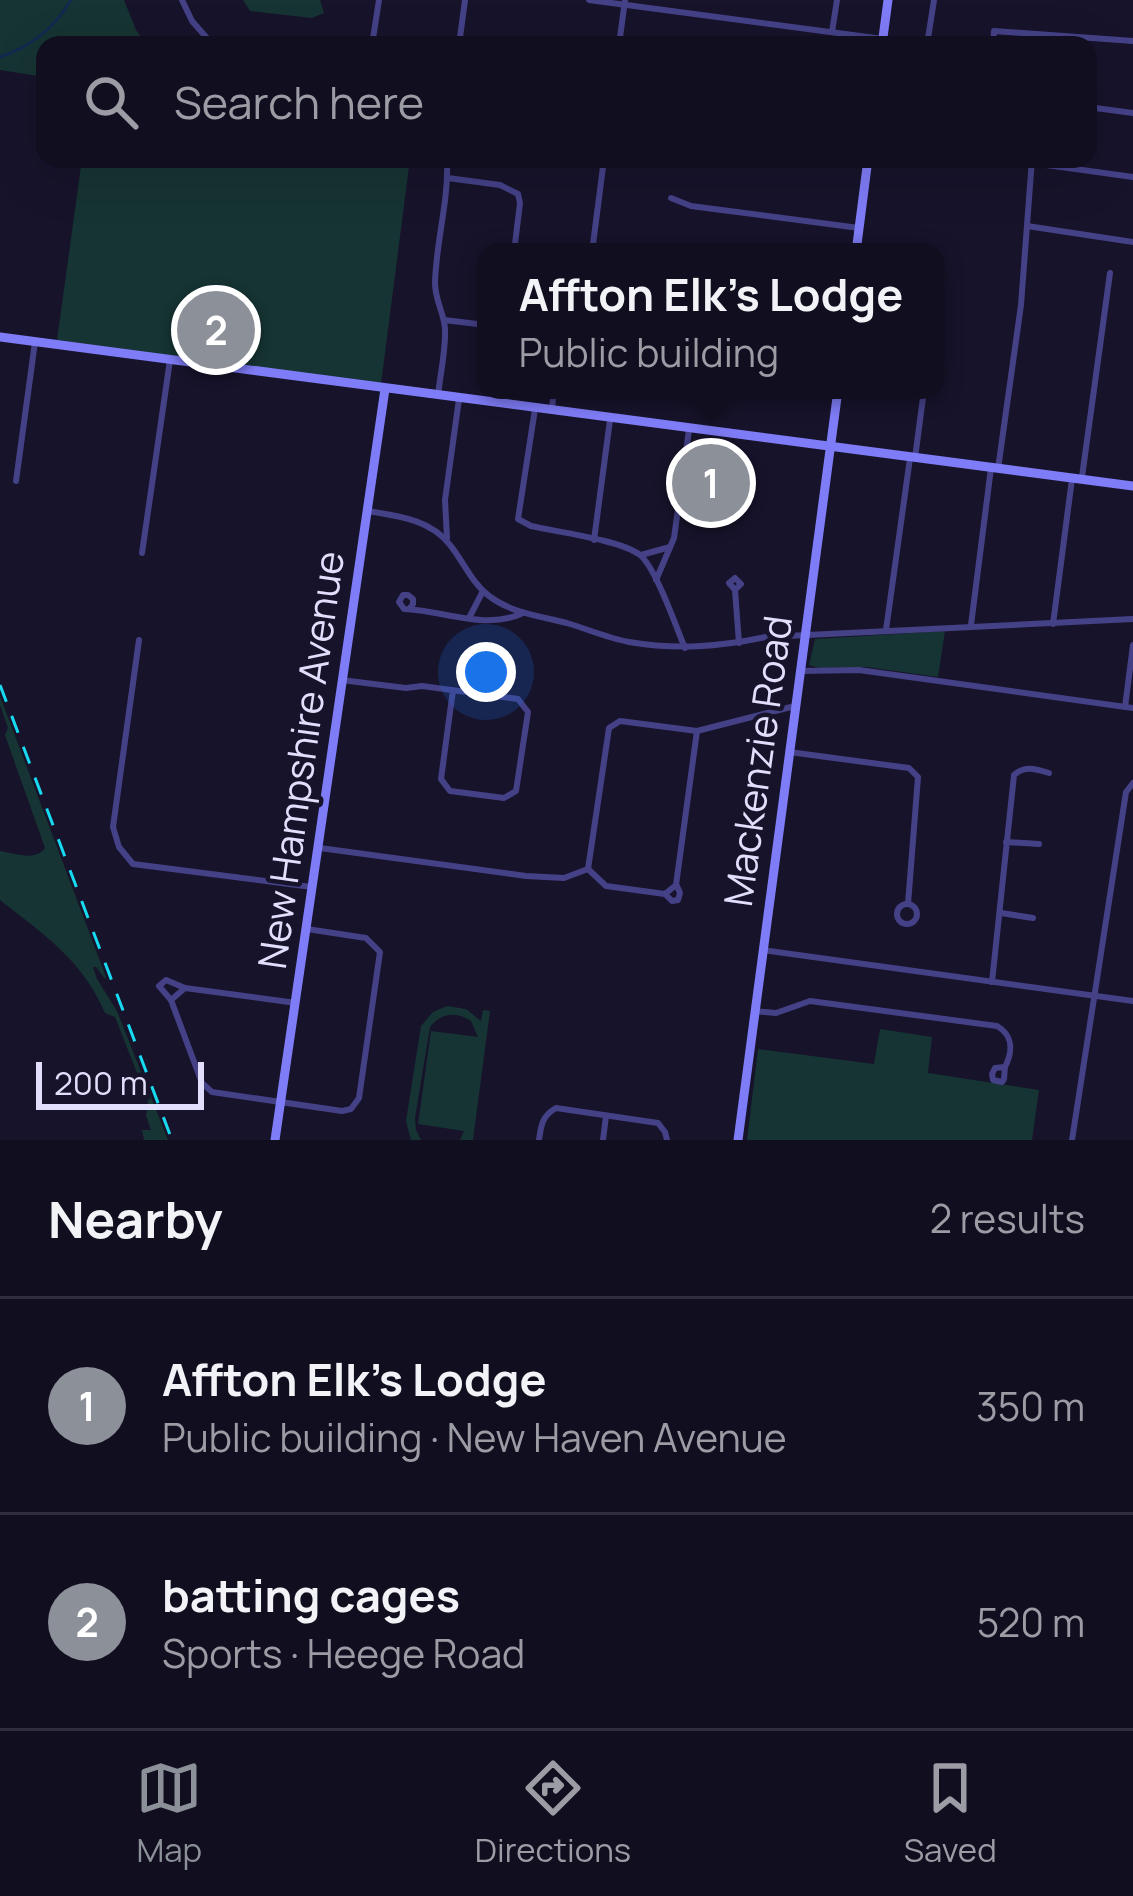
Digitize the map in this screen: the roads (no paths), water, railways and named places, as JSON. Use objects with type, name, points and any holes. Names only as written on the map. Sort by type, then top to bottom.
[{"type":"street","points":[[182,0],[205,36]]},
{"type":"street","points":[[374,36],[379,0]]},
{"type":"street","points":[[460,36],[465,0]]},
{"type":"street","points":[[589,0],[852,36]]},
{"type":"street","points":[[832,32],[837,0]]},
{"type":"street","points":[[884,36],[888,0]]},
{"type":"street","points":[[928,36],[934,0]]},
{"type":"street","points":[[620,36],[624,2]]},
{"type":"street","points":[[994,36],[994,31],[1064,36]]},
{"type":"street","points":[[1097,38],[1133,41]]},
{"type":"street","points":[[1097,108],[1133,113]]},
{"type":"street","points":[[438,396],[446,333],[435,283],[447,168]]},
{"type":"street","points":[[593,243],[603,168]]},
{"type":"street","points":[[857,243],[866,168]]},
{"type":"street","points":[[970,626],[1021,305],[1031,168]]},
{"type":"street","points":[[1076,168],[1133,177]]},
{"type":"street","points":[[448,178],[500,185],[518,194],[515,243]]},
{"type":"street","points":[[671,198],[691,206],[859,228]]},
{"type":"street","points":[[1027,226],[1133,242]]},
{"type":"street","points":[[1053,624],[1110,273]]},
{"type":"street","points":[[444,320],[477,324]]},
{"type":"street","points":[[0,338],[1133,486]]},
{"type":"street","points":[[16,482],[35,342]]},
{"type":"street","points":[[142,553],[170,360]]},
{"type":"street","name":"New Hampshire Avenue","points":[[274,1140],[385,389]]},
{"type":"street","points":[[448,541],[446,510],[459,399]]},
{"type":"street","points":[[552,412],[553,399]]},
{"type":"street","name":"Mackenzie Road","points":[[738,1140],[837,399]]},
{"type":"street","points":[[886,630],[922,399]]},
{"type":"street","points":[[535,409],[518,519],[641,555],[685,648]]},
{"type":"street","points":[[594,540],[610,419]]},
{"type":"street","points":[[656,580],[674,538],[689,430]]},
{"type":"street","points":[[425,525],[446,510]]},
{"type":"street","points":[[367,512],[425,525],[448,541],[483,590],[502,604],[625,641],[685,648],[766,637],[1133,619]]},
{"type":"street","points":[[641,555],[670,547]]},
{"type":"street","points":[[469,617],[483,590]]},
{"type":"street","points":[[735,590],[739,643]]},
{"type":"street","points":[[410,608],[503,620],[523,613]]},
{"type":"street","points":[[140,640],[113,827],[119,847],[133,864],[312,887]]},
{"type":"street","points":[[800,671],[859,670],[1129,707],[1133,645]]},
{"type":"street","points":[[341,680],[422,686],[518,699],[524,703],[528,712],[516,790],[510,796],[450,791],[441,779],[453,691]]},
{"type":"street","points":[[588,869],[613,724],[697,731],[795,706]]},
{"type":"street","points":[[588,869],[606,886],[671,890],[697,731]]},
{"type":"street","points":[[789,752],[909,769],[918,777],[908,904]]},
{"type":"street","points":[[992,982],[1014,775],[1033,768],[1049,773]]},
{"type":"street","points":[[1072,1140],[1131,784]]},
{"type":"street","points":[[1006,842],[1039,844]]},
{"type":"street","points":[[318,848],[526,876],[564,878],[588,869]]},
{"type":"street","points":[[1001,913],[1033,919]]},
{"type":"street","points":[[296,1003],[185,988],[163,980],[159,988],[171,1000],[202,1083],[212,1092],[351,1109],[359,1098],[380,952],[366,938],[307,929]]},
{"type":"street","points":[[762,950],[1133,1000]]},
{"type":"street","points":[[171,1000],[185,988]]},
{"type":"street","points":[[754,1011],[776,1013],[810,1000],[997,1026],[1010,1040],[1005,1067]]},
{"type":"street","points":[[539,1140],[541,1123],[556,1108],[658,1123],[668,1140]]},
{"type":"street","points":[[603,1140],[606,1115]]},
{"type":"waterway","points":[[40,36],[71,0]]},
{"type":"waterway","points":[[0,57],[36,38]]},
{"type":"railway","points":[[0,685],[172,1140]]},
{"type":"place","name":"batting cages","points":[[216,330]]},
{"type":"place","name":"Affton Elk's Lodge","points":[[711,483]]}]
